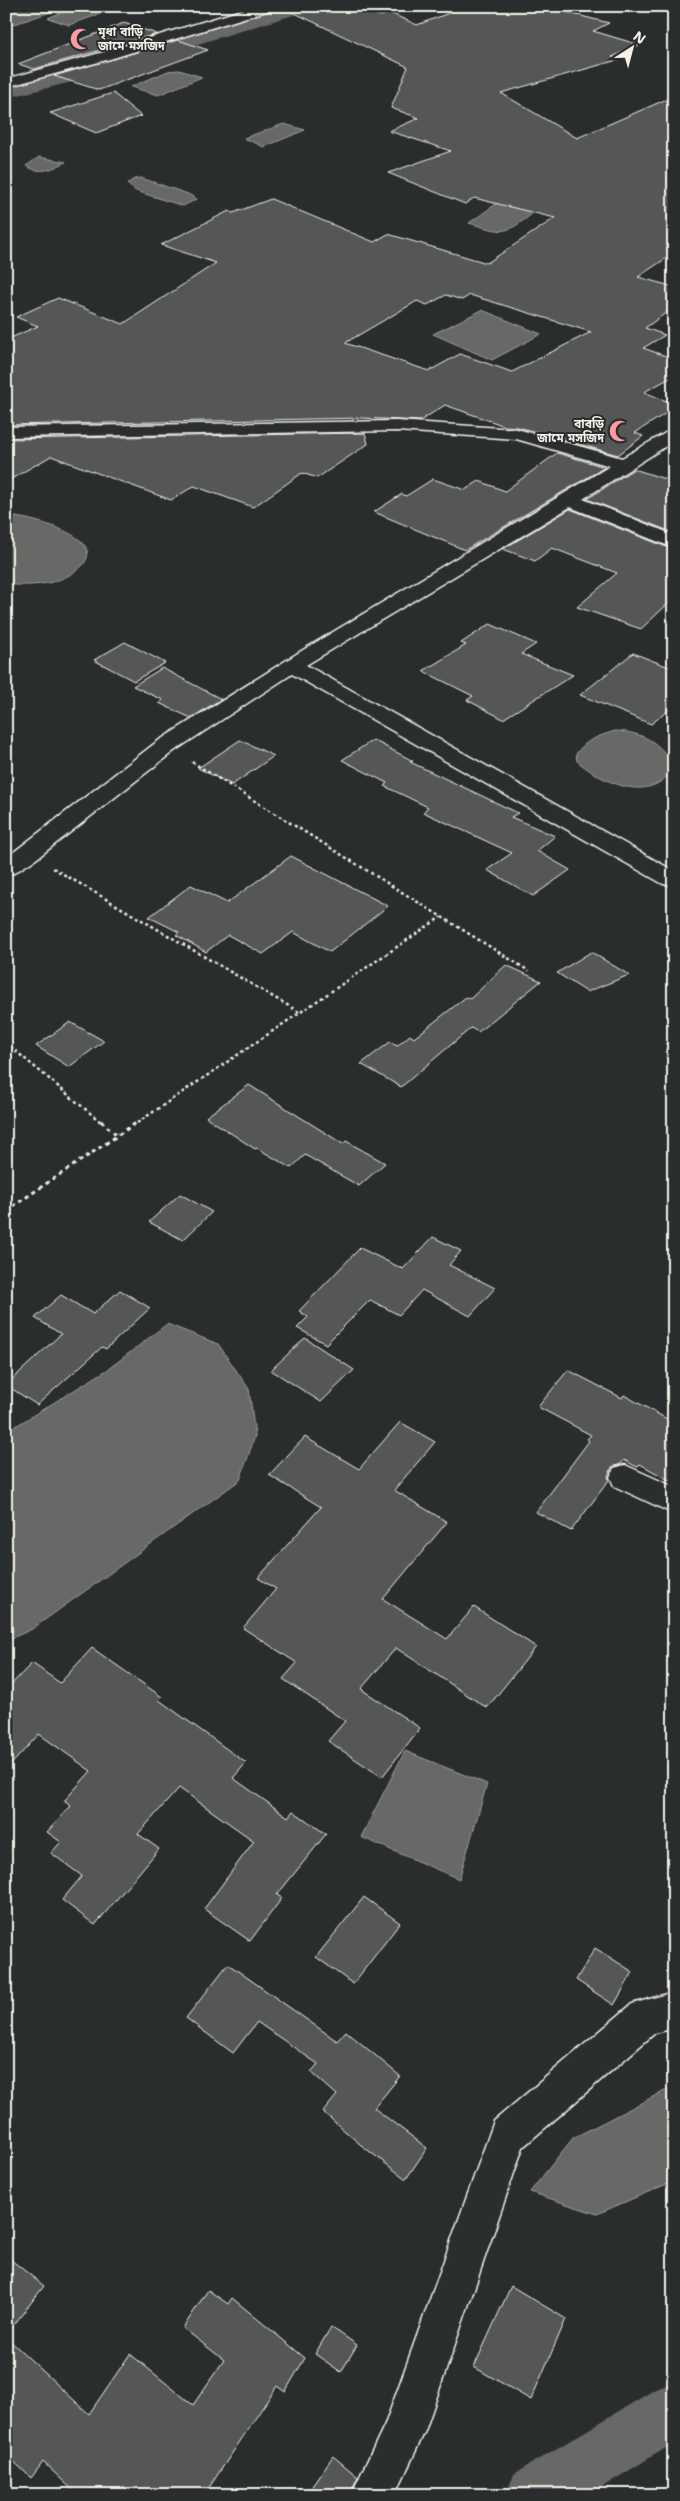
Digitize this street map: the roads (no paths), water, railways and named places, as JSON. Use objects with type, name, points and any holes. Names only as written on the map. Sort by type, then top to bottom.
[{"type":"street","points":[[6,83],[104,56],[269,6]]},
{"type":"street","points":[[6,432],[397,426],[517,434],[623,464]]},
{"type":"street","points":[[6,868],[28,854],[166,746],[292,666],[569,500],[674,433]]},
{"type":"street","points":[[569,500],[674,542]]},
{"type":"street","points":[[292,666],[672,879]]},
{"type":"street","points":[[625,1477],[674,1501]]},
{"type":"street","points":[[372,2495],[404,2430],[508,2135],[645,2017],[674,2010]]},
{"type":"waterway","points":[[6,93],[70,77],[304,6]]},
{"type":"waterway","points":[[535,2495],[674,2410]]},
{"type":"place","name":"মৃধা বাড়ি জামে মসজিদ","points":[[81,39]]},
{"type":"place","name":"বাবড়ি জামে মসজিদ","points":[[620,431]]}]
